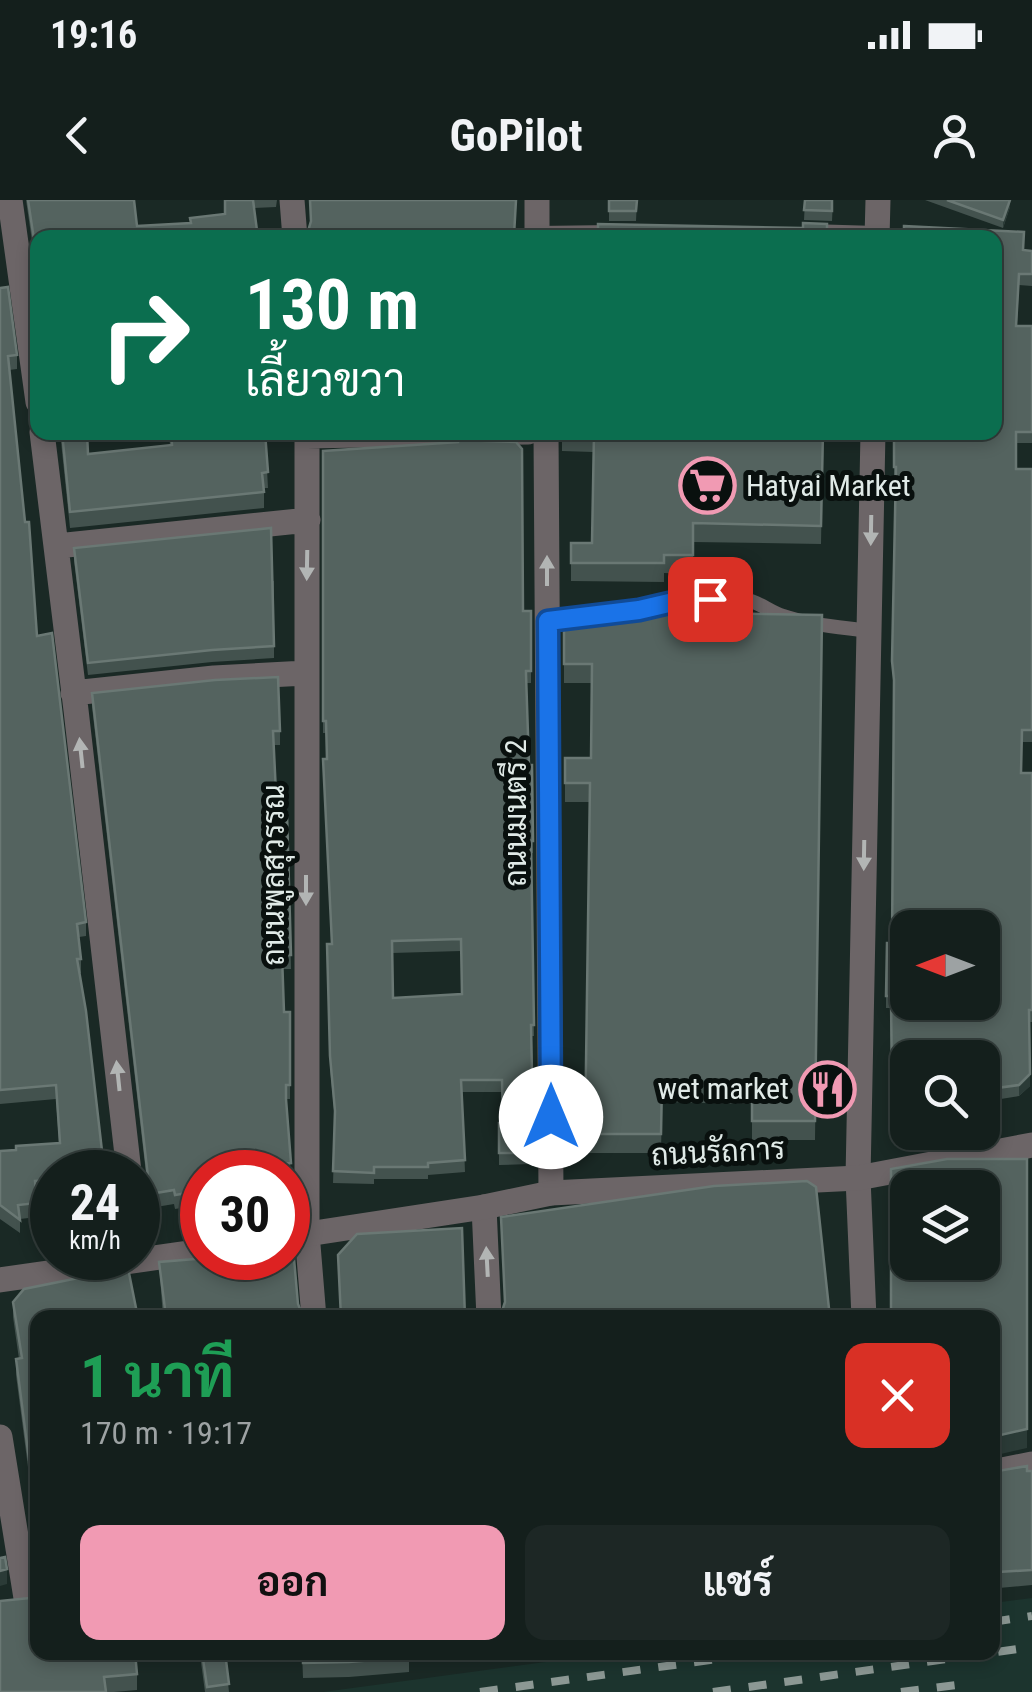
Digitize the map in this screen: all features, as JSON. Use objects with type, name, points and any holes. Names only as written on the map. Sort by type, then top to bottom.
[{"type":"street","points":[[10,200],[30,344]]},
{"type":"street","points":[[292,200],[294,230]]},
{"type":"street","points":[[537,200],[537,230]]},
{"type":"street","points":[[877,230],[878,200]]},
{"type":"street","points":[[43,440],[126,1150]]},
{"type":"street","name":"ถนนพูลสุวรรณ","points":[[299,1150],[307,440]]},
{"type":"street","name":"ถนนมนตรี 2","points":[[546,440],[557,620],[551,1194]]},
{"type":"street","points":[[864,1310],[858,1178],[873,440]]},
{"type":"street","points":[[57,546],[308,520]]},
{"type":"street","points":[[74,693],[306,673]]},
{"type":"street","name":"ถนนรัถการ","points":[[310,1233],[551,1194],[858,1178],[1032,1144]]},
{"type":"street","points":[[484,1207],[490,1310]]},
{"type":"street","points":[[0,1280],[30,1275]]},
{"type":"street","name":"ถนนพูลสุวรรณ","points":[[307,1280],[312,1310]]},
{"type":"street","points":[[0,1437],[2,1466],[30,1588]]},
{"type":"street","points":[[1000,1470],[1032,1464]]},
{"type":"street","points":[[0,1602],[30,1597]]},
{"type":"lane","points":[[602,615],[710,599],[749,600],[782,616],[869,631]]},
{"type":"shaded area","points":[[1032,1598],[1032,1692],[323,1692],[561,1660],[1000,1660],[1000,1602]]},
{"type":"building","points":[[28,200],[134,200],[137,226],[191,223],[190,218],[225,214],[225,200],[253,200],[257,230],[33,230]]},
{"type":"building","points":[[310,200],[516,200],[514,230],[308,230]]},
{"type":"building","points":[[609,200],[637,200],[636,211],[609,211]]},
{"type":"building","points":[[805,200],[832,200],[832,211],[804,210]]},
{"type":"building","points":[[947,200],[1010,200],[1003,220]]},
{"type":"building","points":[[803,223],[827,224],[827,230],[598,230],[598,224],[803,228]]},
{"type":"building","points":[[904,226],[984,230],[904,230]]},
{"type":"building","points":[[1002,231],[1024,232],[1023,250],[1032,251],[1032,274],[1019,274],[1016,326],[1032,326],[1032,432],[1016,432],[1016,469],[1032,469],[1032,730],[1022,730],[1021,773],[1032,773],[1032,1010],[1030,1074],[1019,1085],[1000,1088],[1000,1040],[891,1040],[891,1020],[1000,1020],[1000,910],[892,910],[894,440],[1002,440]]},
{"type":"building","points":[[8,287],[17,355],[8,356],[25,522],[29,522],[37,636],[52,633],[86,922],[77,924],[81,959],[77,959],[102,1150],[30,1150],[30,1204],[18,1205],[20,1220],[0,1205],[0,1151],[60,1143],[56,1085],[0,1090],[0,288]]},
{"type":"building","points":[[63,440],[87,440],[88,454],[172,445],[172,440],[266,440],[268,472],[262,473],[264,492],[70,512]]},
{"type":"building","name":"Hatyai Market","points":[[594,440],[823,440],[821,526],[693,523],[693,555],[664,555],[664,563],[571,563],[571,543],[592,543]]},
{"type":"building","points":[[516,442],[522,449],[523,611],[531,611],[531,671],[526,674],[533,841],[531,1153],[499,1153],[502,1080],[461,1080],[465,1160],[428,1163],[428,1167],[374,1167],[374,1173],[333,1171],[335,1111],[327,944],[332,944],[323,759],[327,759],[323,721],[323,451]],"holes":[[[461,939],[462,994],[393,998],[392,941]]]},
{"type":"building","points":[[271,528],[274,646],[88,663],[74,548]]},
{"type":"building","points":[[564,611],[822,615],[815,1121],[752,1121],[752,1085],[662,1084],[661,1134],[585,1134],[590,783],[565,783],[565,758],[591,758],[592,664],[564,664]]},
{"type":"building","points":[[278,677],[280,731],[273,731],[277,814],[287,814],[291,955],[282,955],[284,1012],[290,1012],[290,1085],[286,1085],[290,1150],[180,1150],[180,1194],[175,1195],[174,1190],[160,1192],[160,1150],[145,1150],[92,693]]},
{"type":"building","points":[[890,943],[890,996],[886,996]]},
{"type":"building","points":[[947,1159],[1027,1159],[1027,1429],[1000,1435],[1000,1310],[891,1310],[891,1280],[1000,1280],[1000,1170],[891,1169]]},
{"type":"building","points":[[807,1181],[816,1187],[829,1310],[502,1310],[501,1217],[714,1186]]},
{"type":"building","points":[[462,1228],[465,1310],[341,1310],[338,1255],[357,1234]]},
{"type":"building","points":[[180,1260],[180,1280],[296,1280],[300,1310],[165,1310],[160,1262]]},
{"type":"building","points":[[69,1280],[130,1280],[136,1310],[30,1310],[30,1467],[16,1359],[22,1358],[13,1302],[24,1289]]},
{"type":"building","points":[[1027,1466],[1027,1471],[1032,1471],[1032,1570],[1000,1572],[1000,1471]]},
{"type":"building","points":[[5,1557],[7,1569],[0,1571],[0,1558]]},
{"type":"building","points":[[30,1598],[30,1660],[136,1660],[137,1674],[104,1677],[106,1692],[0,1692],[0,1601]]},
{"type":"building","points":[[203,1660],[226,1660],[229,1684],[207,1687]]},
{"type":"building","points":[[303,1660],[373,1660],[349,1662]]},
{"type":"railway","points":[[1000,1621],[1032,1616]]},
{"type":"railway","points":[[1000,1652],[1032,1647]]},
{"type":"railway","points":[[480,1692],[710,1660]]},
{"type":"railway","points":[[713,1692],[940,1660]]},
{"type":"railway","points":[[901,1692],[956,1685]]},
{"type":"place","name":"Hatyai Market","points":[[707,486]]},
{"type":"place","name":"wet market","points":[[828,1089]]},
{"type":"route","points":[[551,1117],[548,621],[710,599]]}]
